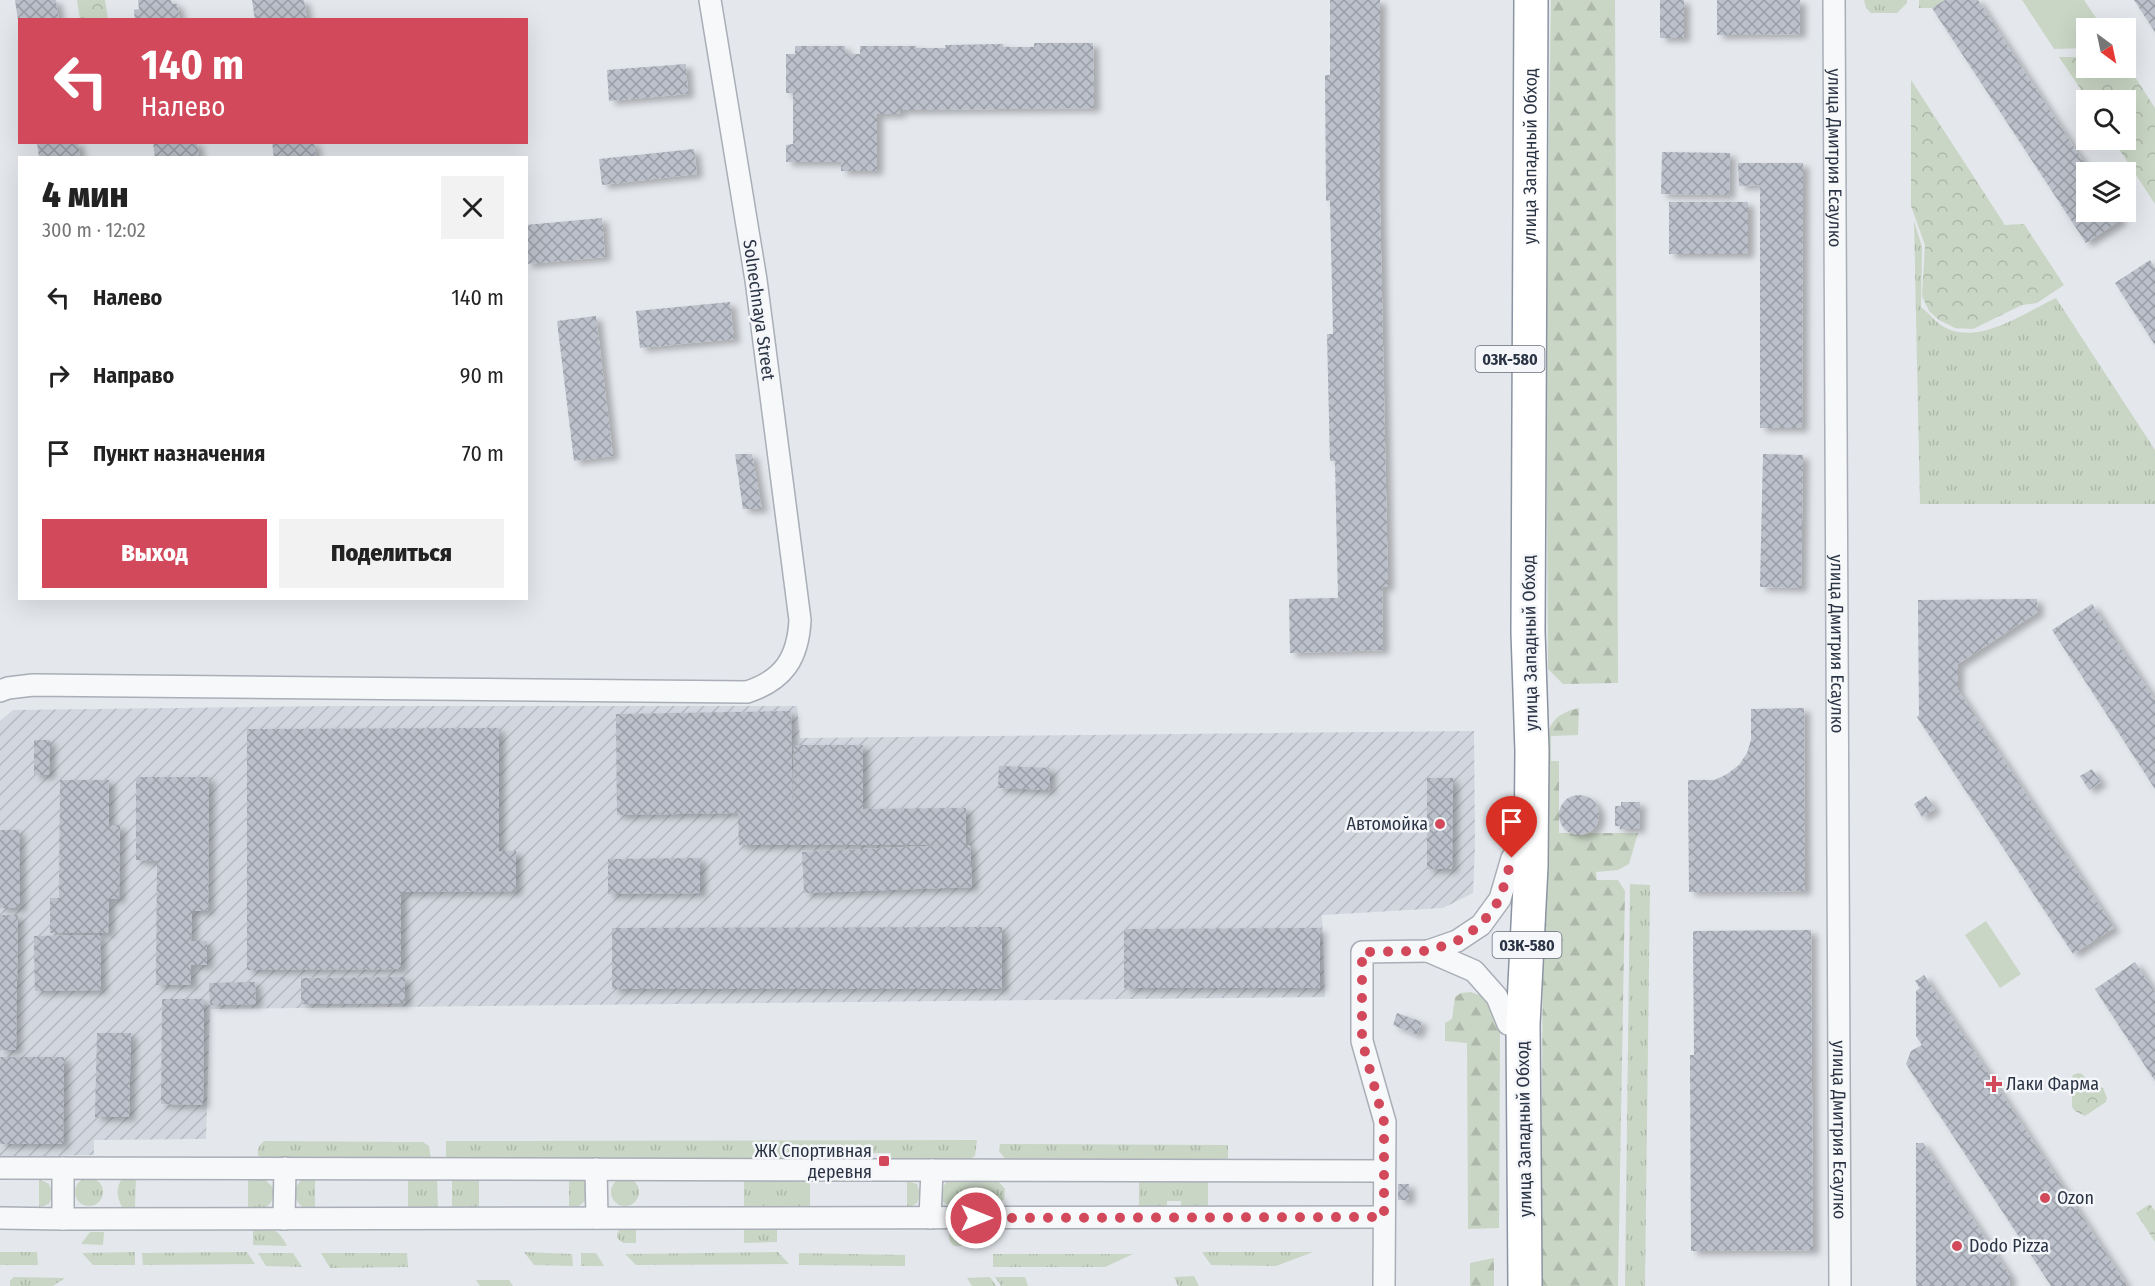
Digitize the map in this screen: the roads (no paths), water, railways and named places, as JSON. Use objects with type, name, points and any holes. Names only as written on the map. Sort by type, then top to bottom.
[{"type":"highway","name":"улица Западный Обход","points":[[1507,1286],[1508,1024],[1512,858],[1510,0]]},
{"type":"highway","name":"улица Западный Обход","points":[[1525,1286],[1523,1024],[1531,866],[1532,751],[1528,632],[1532,0]]},
{"type":"street","name":"Solnechnaya Street","points":[[0,691],[33,685],[747,692],[765,686],[781,673],[799,641],[800,620],[756,280],[710,0]]},
{"type":"street","name":"улица Дмитрия Есаулко","points":[[1834,0],[1840,1286]]},
{"type":"street","points":[[1384,1286],[1384,1122],[1362,1041],[1362,952],[1428,951],[1457,941],[1481,925],[1500,899],[1512,858]]},
{"type":"street","points":[[1428,951],[1474,971],[1497,997],[1508,1024]]},
{"type":"street","points":[[0,1168],[1384,1171]]},
{"type":"street","points":[[63,1168],[63,1219]]},
{"type":"street","points":[[284,1219],[285,1168]]},
{"type":"street","points":[[596,1169],[597,1218]]},
{"type":"street","points":[[930,1218],[932,1170]]},
{"type":"street","points":[[0,1218],[1384,1217]]},
{"type":"place","name":"Автомойка","points":[[1440,824]]},
{"type":"place","name":"Лаки Фарма","points":[[1994,1084]]},
{"type":"place","name":"ЖК Спортивная деревня","points":[[884,1161]]},
{"type":"place","name":"Ozon","points":[[2045,1198]]},
{"type":"place","name":"Dodo Pizza","points":[[1957,1246]]}]
